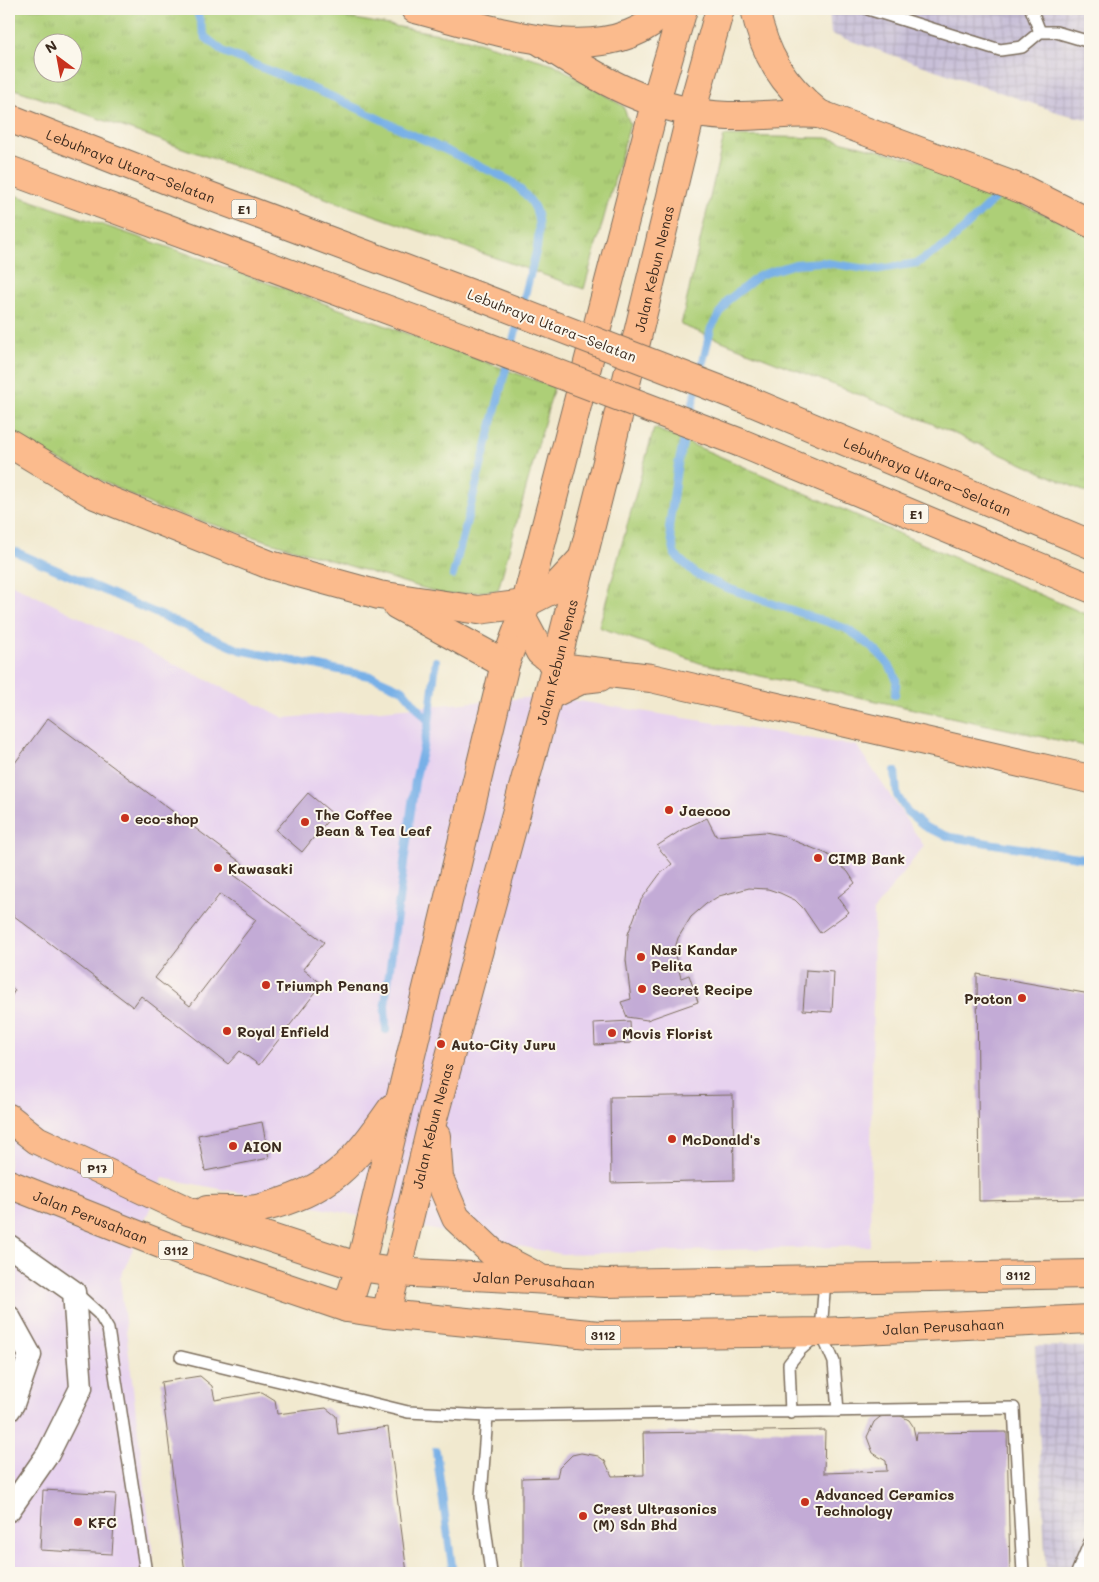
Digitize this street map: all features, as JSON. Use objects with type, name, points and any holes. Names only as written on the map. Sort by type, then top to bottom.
[{"type":"main road","points":[[415,9],[540,41],[607,41],[645,27],[666,9]]},
{"type":"main road","points":[[346,1308],[360,1267],[505,664],[523,611],[603,311],[655,104],[683,9]]},
{"type":"main road","name":"Jalan Kebun Nenas","points":[[386,1314],[394,1272],[434,1115],[548,696],[554,665],[608,458],[691,113],[720,9]]},
{"type":"main road","points":[[756,9],[761,35],[779,74],[798,96],[819,114]]},
{"type":"main road","points":[[540,41],[622,90],[655,104],[691,113],[729,116],[793,112],[819,114],[1024,190],[1090,223]]},
{"type":"main road","name":"Lebuhraya Utara–Selatan","points":[[9,118],[172,182],[480,297],[747,400],[1090,544]]},
{"type":"main road","name":"E1","points":[[9,170],[467,339],[741,443],[1090,588]]},
{"type":"main road","points":[[9,443],[95,495],[270,565],[379,595],[478,610],[523,611],[555,588],[581,560]]},
{"type":"main road","points":[[379,595],[505,664]]},
{"type":"main road","points":[[523,611],[540,652],[559,668],[651,678],[1090,779]]},
{"type":"main road","points":[[548,696],[583,679],[613,675],[651,678]]},
{"type":"main road","points":[[188,1211],[260,1208],[317,1188],[340,1172],[362,1151],[401,1095]]},
{"type":"main road","points":[[434,1115],[439,1178],[456,1218],[494,1254],[544,1280]]},
{"type":"main road","name":"Jalan Perusahaan","points":[[9,1118],[37,1140],[188,1211],[360,1267],[394,1272],[606,1283],[1090,1274]]},
{"type":"main road","name":"Jalan Perusahaan","points":[[9,1184],[176,1250],[346,1308],[386,1314],[599,1335],[821,1332],[1090,1319]]},
{"type":"street","points":[[9,1246],[74,1292],[81,1388],[48,1454],[9,1510]]},
{"type":"street","points":[[9,1317],[30,1355],[13,1404],[9,1410]]},
{"type":"lane","points":[[868,9],[1000,50],[1022,47],[1040,32],[1056,32],[1090,42]]},
{"type":"lane","points":[[1031,9],[1040,32]]},
{"type":"lane","points":[[825,1279],[821,1332],[834,1362],[838,1411]]},
{"type":"lane","points":[[74,1292],[99,1314],[108,1329],[146,1573]]},
{"type":"lane","points":[[791,1413],[789,1364],[800,1350],[821,1332]]},
{"type":"lane","points":[[181,1357],[408,1412],[487,1416],[791,1413],[1014,1408],[1023,1573]]},
{"type":"lane","points":[[487,1416],[481,1496],[491,1573]]},
{"type":"lane","points":[[1077,1573],[1090,1542]]},
{"type":"shaded area","points":[[829,9],[1090,9],[1090,120],[1060,113],[831,34]]},
{"type":"shaded area","name":"Auto-City Juru","points":[[9,583],[285,718],[548,696],[857,746],[924,846],[874,910],[870,1246],[561,1254],[163,1178],[120,1279],[155,1573],[9,1573]]},
{"type":"shaded area","points":[[1035,1346],[1090,1347],[1090,1573],[1046,1573]]},
{"type":"green space","points":[[9,9],[299,9],[467,39],[554,64],[623,106],[630,124],[584,289],[9,87]]},
{"type":"green space","points":[[724,136],[827,138],[918,160],[1090,234],[1090,494],[926,421],[681,325]]},
{"type":"green space","points":[[9,193],[191,255],[554,387],[498,590],[446,595],[158,508],[34,448],[9,431]]},
{"type":"green space","points":[[654,428],[1090,616],[1090,747],[700,663],[599,627]]},
{"type":"building","points":[[48,718],[243,864],[234,875],[324,942],[303,969],[322,984],[259,1065],[240,1051],[228,1064],[141,996],[133,1007],[9,912],[9,771]],"holes":[[[220,894],[256,920],[190,1006],[155,978]]]},
{"type":"building","name":"The Coffee Bean & Tea Leaf","points":[[308,793],[333,814],[302,852],[276,830]]},
{"type":"building","points":[[707,818],[716,836],[765,832],[780,835],[827,854],[848,872],[855,883],[838,897],[849,912],[820,933],[803,908],[795,900],[780,893],[768,889],[749,888],[719,896],[691,917],[678,938],[674,952],[681,978],[689,975],[698,1002],[647,1020],[627,1017],[621,1002],[631,999],[626,960],[628,934],[641,900],[660,874],[672,864],[657,846],[683,829]]},
{"type":"building","points":[[806,970],[834,972],[832,1012],[803,1010]]},
{"type":"building","points":[[977,974],[1090,994],[1090,1199],[979,1201]]},
{"type":"building","points":[[9,986],[15,990],[9,1000]]},
{"type":"building","name":"Mcvis Florist","points":[[630,1021],[631,1043],[595,1045],[594,1023]]},
{"type":"building","name":"McDonald's","points":[[733,1095],[734,1180],[611,1183],[610,1097]]},
{"type":"building","name":"AION","points":[[262,1122],[269,1158],[205,1171],[198,1135]]},
{"type":"building","points":[[200,1376],[212,1386],[215,1400],[262,1392],[275,1400],[277,1414],[326,1408],[336,1416],[338,1434],[388,1427],[407,1573],[185,1573],[161,1382]]},
{"type":"building","name":"Advanced Ceramics Technology","points":[[895,1413],[909,1420],[913,1426],[916,1440],[917,1433],[1007,1432],[1010,1573],[522,1573],[522,1478],[557,1477],[559,1468],[572,1455],[581,1453],[598,1456],[605,1461],[612,1476],[644,1475],[643,1433],[825,1430],[824,1473],[887,1471],[886,1461],[873,1453],[867,1437],[874,1422],[880,1417]]},
{"type":"building","name":"KFC","points":[[43,1490],[116,1494],[112,1554],[40,1550]]},
{"type":"waterway","points":[[196,9],[205,37],[224,52],[333,97],[511,181],[527,196],[536,210],[539,226],[537,248],[453,575]]},
{"type":"waterway","points":[[895,695],[896,679],[893,671],[875,650],[852,632],[727,588],[696,574],[675,555],[669,528],[677,469],[711,328],[728,300],[760,275],[795,264],[821,262],[873,270],[917,263],[949,243],[995,198]]},
{"type":"waterway","points":[[9,549],[240,650],[374,677],[403,690],[429,722],[415,781],[385,1004],[386,1030]]},
{"type":"waterway","points":[[429,722],[436,661]]},
{"type":"waterway","points":[[895,771],[897,795],[907,812],[927,828],[950,837],[1090,859]]},
{"type":"waterway","points":[[436,1451],[453,1573]]},
{"type":"place","name":"Jaecoo","points":[[669,810]]},
{"type":"place","name":"eco-shop","points":[[125,818]]},
{"type":"place","name":"The Coffee Bean & Tea Leaf","points":[[305,822]]},
{"type":"place","name":"CIMB Bank","points":[[818,858]]},
{"type":"place","name":"Kawasaki","points":[[218,868]]},
{"type":"place","name":"Nasi Kandar Pelita","points":[[641,957]]},
{"type":"place","name":"Triumph Penang","points":[[266,985]]},
{"type":"place","name":"Secret Recipe","points":[[642,989]]},
{"type":"place","name":"Proton","points":[[1022,998]]},
{"type":"place","name":"Royal Enfield","points":[[227,1031]]},
{"type":"place","name":"Mcvis Florist","points":[[612,1033]]},
{"type":"place","name":"Auto-City Juru","points":[[441,1044]]},
{"type":"place","name":"McDonald's","points":[[672,1139]]},
{"type":"place","name":"AION","points":[[233,1146]]},
{"type":"place","name":"Advanced Ceramics Technology","points":[[805,1502]]},
{"type":"place","name":"Crest Ultrasonics (M) Sdn Bhd","points":[[583,1516]]},
{"type":"place","name":"KFC","points":[[78,1522]]}]
